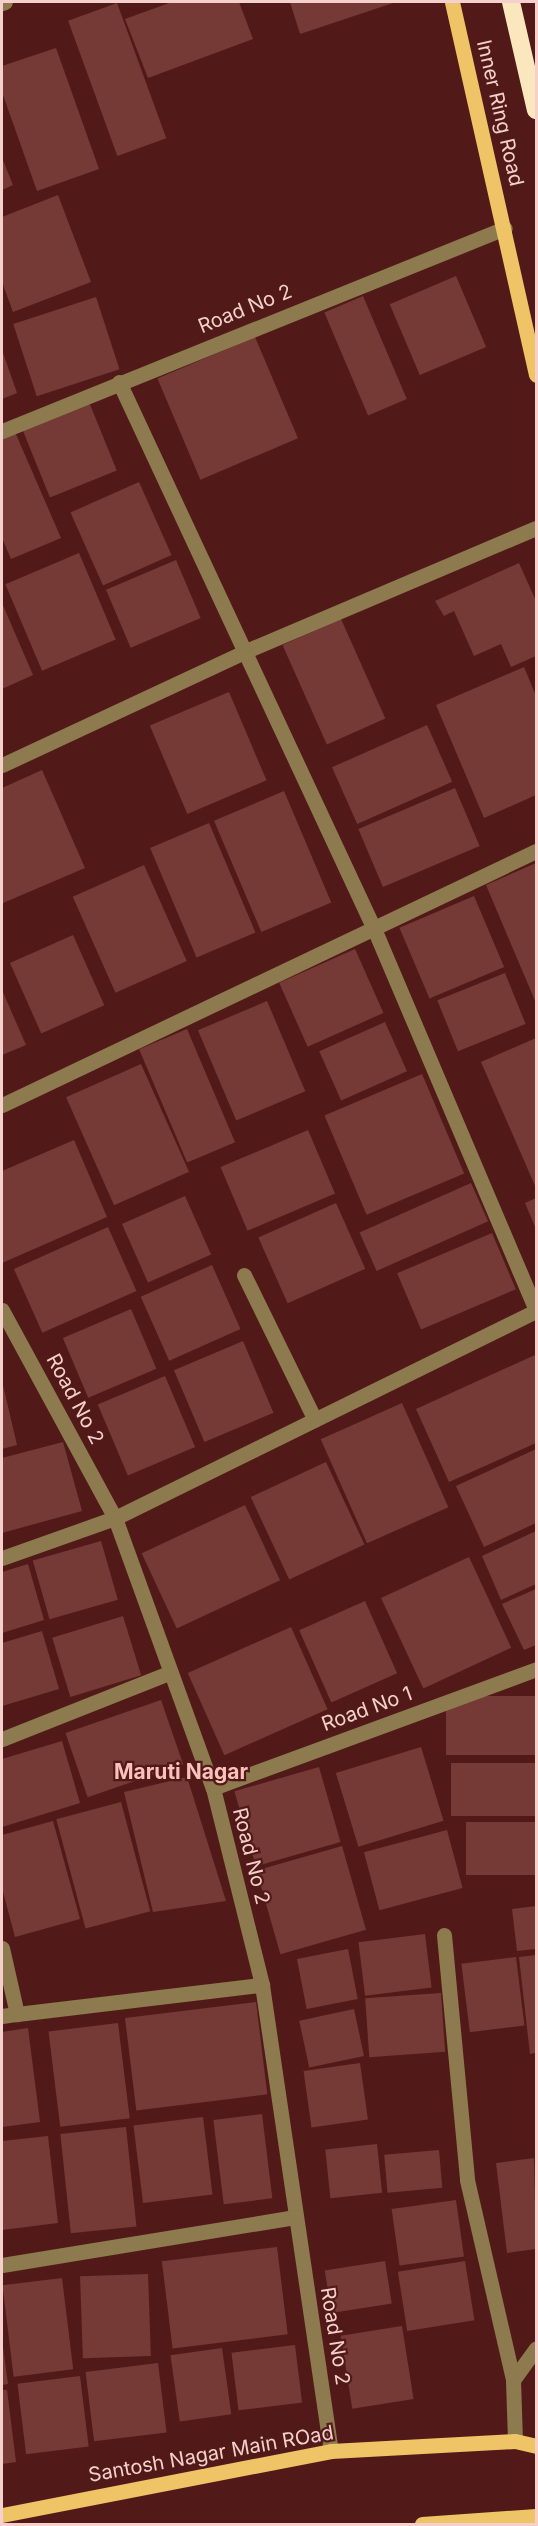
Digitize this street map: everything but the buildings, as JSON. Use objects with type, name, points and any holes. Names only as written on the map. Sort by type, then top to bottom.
[{"type":"highway","points":[[511,2],[537,110]]},
{"type":"main road","name":"Inner Ring Road","points":[[452,2],[537,375]]},
{"type":"main road","name":"Santosh Nagar Main ROad","points":[[2,2515],[331,2451],[514,2440],[537,2446]]},
{"type":"main road","points":[[422,2524],[528,2519]]},
{"type":"street","name":"Road No 2","points":[[2,431],[505,228]]},
{"type":"street","points":[[2,1558],[115,1518],[536,1311],[375,931],[119,382]]},
{"type":"street","points":[[2,765],[246,651],[537,528]]},
{"type":"street","points":[[2,1105],[375,931],[537,851]]},
{"type":"street","points":[[244,1275],[315,1420]]},
{"type":"street","name":"Road No 2","points":[[3,1316],[115,1518],[169,1673],[213,1788],[262,1985],[331,2451]]},
{"type":"street","name":"Road No 1","points":[[213,1788],[537,1669]]},
{"type":"street","points":[[2,1738],[169,1673]]},
{"type":"street","points":[[444,1935],[467,2180],[513,2380],[514,2440]]},
{"type":"street","points":[[2,1948],[9,2015],[262,1985]]},
{"type":"street","points":[[2,2265],[295,2217]]},
{"type":"street","points":[[513,2380],[537,2348]]},
{"type":"district","name":"Maruti Nagar","points":[[181,1772]]}]
